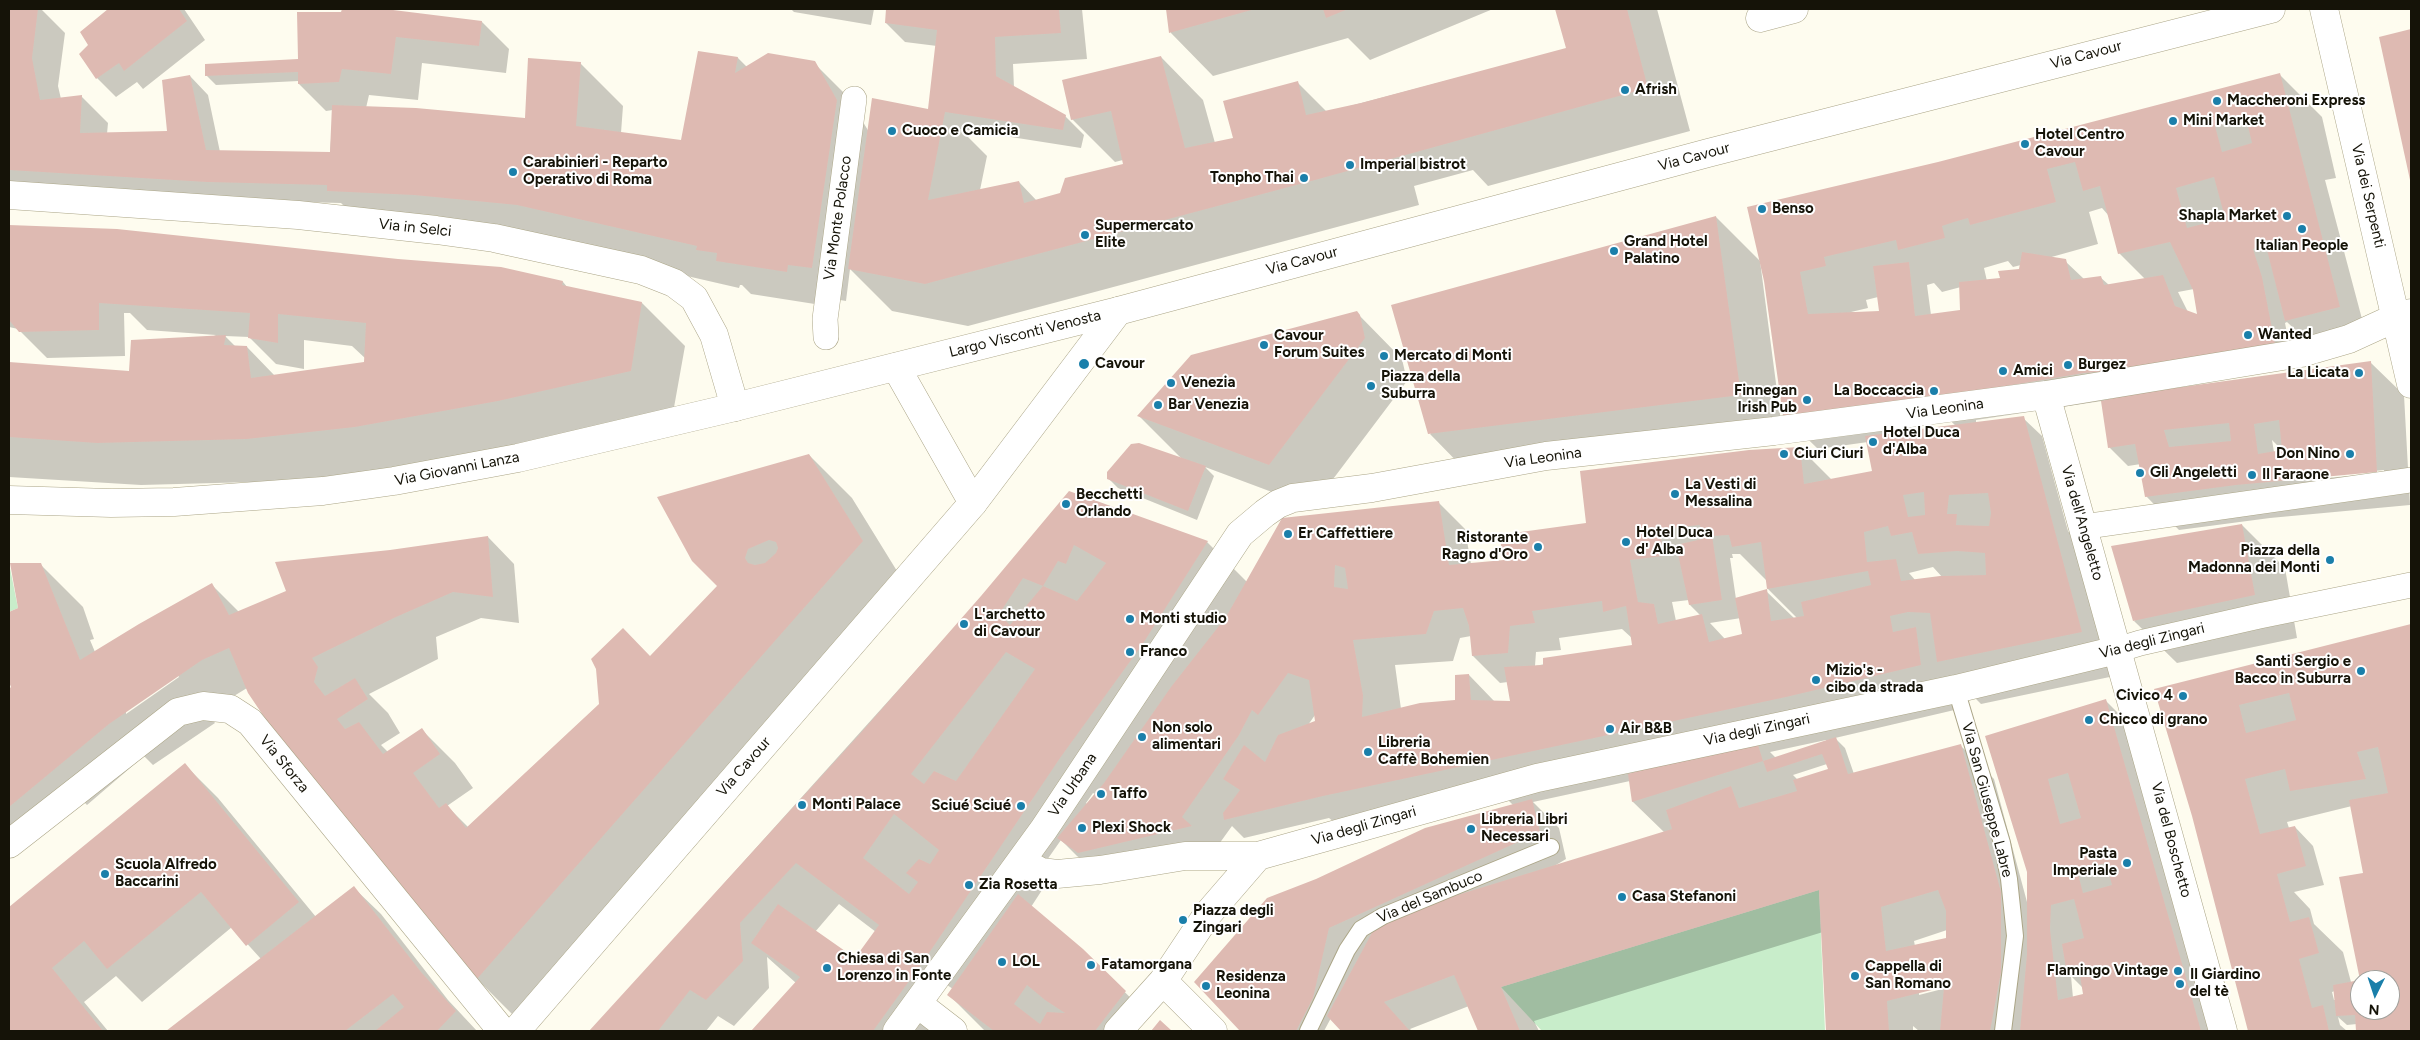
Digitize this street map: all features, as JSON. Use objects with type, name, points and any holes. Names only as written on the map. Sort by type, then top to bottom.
[{"type":"street","points":[[1760,18],[1794,9]]},
{"type":"street","name":"Via Cavour","points":[[1118,310],[1698,156],[2271,9]]},
{"type":"street","name":"Via dei Serpenti","points":[[2324,9],[2404,315],[2411,384]]},
{"type":"street","name":"Via Monte Polacco","points":[[826,337],[824,318],[854,99]]},
{"type":"street","name":"Via in Selci","points":[[9,195],[298,215],[436,230],[494,238],[641,270],[674,283],[694,298],[714,335],[735,408]]},
{"type":"street","name":"Largo Visconti Venosta","points":[[896,367],[1118,310]]},
{"type":"street","name":"Largo Visconti Venosta","points":[[973,503],[1118,310]]},
{"type":"street","name":"Via Leonina","points":[[1240,534],[1265,513],[1293,498],[1372,488],[1546,456],[1774,431],[2046,395],[2301,353],[2349,339],[2404,315]]},
{"type":"street","points":[[896,367],[973,503]]},
{"type":"street","name":"Via Giovanni Lanza","points":[[9,500],[142,504],[209,501],[394,481],[518,458],[735,408],[896,367]]},
{"type":"street","name":"Via dell'Angeletto","points":[[2046,395],[2117,650]]},
{"type":"street","points":[[2082,527],[2411,480]]},
{"type":"street","name":"Via Cavour","points":[[516,1031],[973,503]]},
{"type":"street","name":"Via Urbana","points":[[897,1031],[1021,861],[1240,534]]},
{"type":"street","name":"Via degli Zingari","points":[[1258,856],[1537,778],[1956,689],[2140,643],[2411,585]]},
{"type":"street","name":"Via del Boschetto","points":[[2117,650],[2223,1031]]},
{"type":"street","name":"Via Sforza","points":[[9,844],[178,712],[202,706],[230,709],[250,722],[502,1031]]},
{"type":"street","points":[[1021,861],[1041,872],[1057,874],[1100,870],[1185,856],[1258,856]]},
{"type":"street","points":[[1118,1031],[1163,982],[1207,915],[1258,856]]},
{"type":"street","points":[[1163,982],[1213,1031]]},
{"type":"street","points":[[918,1004],[953,1031]]},
{"type":"lane","name":"Via San Giuseppe Labre","points":[[1956,689],[2002,843],[2010,879],[2015,936],[2003,1031]]},
{"type":"lane","name":"Via del Sambuco","points":[[1308,1031],[1347,950],[1361,929],[1383,916],[1551,847]]},
{"type":"green space","points":[[9,563],[18,608],[9,612]]},
{"type":"green space","points":[[1819,890],[1825,1031],[1542,1031],[1501,987]]},
{"type":"building","points":[[9,9],[38,9],[32,58],[40,100],[82,95],[80,133],[167,131],[162,80],[190,75],[206,150],[330,152],[332,105],[416,108],[525,118],[528,58],[581,62],[576,126],[681,140],[698,51],[738,57],[735,73],[768,53],[815,61],[837,100],[812,268],[788,265],[787,272],[716,261],[717,253],[696,250],[697,246],[517,205],[414,195],[327,191],[327,185],[207,182],[9,170]]},
{"type":"building","points":[[108,9],[179,9],[187,21],[124,71],[119,63],[96,79],[79,54],[88,45],[80,32]]},
{"type":"building","points":[[342,9],[385,9],[482,21],[479,46],[396,37],[391,74],[342,69],[339,82],[298,84],[298,72],[205,76],[205,64],[298,59],[297,12],[341,12]]},
{"type":"building","points":[[886,9],[1059,9],[1061,33],[995,37],[996,76],[1066,115],[1063,130],[945,112],[928,200],[1019,181],[1024,203],[1060,193],[1065,178],[1123,164],[1111,111],[1071,120],[1062,80],[1161,56],[1185,148],[1233,138],[1223,101],[1298,81],[1306,115],[1361,103],[1566,48],[1555,9],[1627,9],[1648,88],[1315,180],[925,284],[848,269],[872,98],[928,109],[937,30],[885,23]]},
{"type":"building","points":[[1166,9],[1255,9],[1169,33]]},
{"type":"building","points":[[1323,9],[1348,9],[1326,18]]},
{"type":"building","points":[[2411,29],[2411,180],[2410,180],[2379,37]]},
{"type":"building","points":[[2280,73],[2340,307],[2285,321],[2266,246],[2253,249],[2262,277],[2275,344],[2120,370],[2084,373],[1958,394],[1783,416],[1764,281],[1747,207],[1938,162]],"holes":[[[2246,118],[2252,143],[2222,152],[2215,126]],[[2075,162],[2083,191],[2100,186],[2118,254],[2170,242],[2193,290],[2197,314],[2175,306],[2163,275],[2104,285],[2101,276],[2071,280],[2066,259],[2022,252],[2019,269],[1998,271],[2000,278],[1959,282],[1960,310],[1915,316],[1909,262],[1873,266],[1879,311],[1808,314],[1800,272],[1826,266],[1824,257],[1896,240],[1898,250],[1945,238],[1942,226],[1954,222],[1968,218],[1970,225],[2056,202],[2047,169]],[[2214,177],[2225,218],[2187,228],[2176,188]]]},
{"type":"building","points":[[1716,216],[1741,395],[1428,434],[1391,305]]},
{"type":"building","points":[[9,225],[117,229],[398,259],[501,267],[563,281],[562,285],[642,302],[631,371],[498,401],[355,427],[247,439],[97,443],[9,437],[9,362],[129,371],[131,340],[226,335],[224,345],[247,346],[251,378],[364,362],[366,323],[278,314],[278,343],[248,338],[250,313],[99,303],[99,330],[19,332],[9,320]]},
{"type":"building","points":[[1357,311],[1360,315],[1365,338],[1269,465],[1137,416],[1191,355]]},
{"type":"building","points":[[2371,361],[2377,472],[2236,485],[2145,497],[2135,444],[2108,448],[2101,401],[2131,394]],"holes":[[[2279,420],[2282,450],[2258,454],[2254,424]],[[2229,423],[2231,441],[2169,447],[2164,430]]]},
{"type":"building","points":[[2024,416],[2082,632],[1937,662],[1930,613],[1908,612],[1890,616],[1893,632],[1916,627],[1921,665],[1786,697],[1323,796],[1224,820],[1223,813],[1240,790],[1223,779],[1244,745],[1265,762],[1278,735],[1315,721],[1309,680],[1288,673],[1258,715],[1252,710],[1239,735],[1182,817],[1192,826],[1078,853],[1057,838],[1104,783],[1171,687],[1226,617],[1282,518],[1439,501],[1449,565],[1504,560],[1499,535],[1586,523],[1580,471],[1749,450],[1800,447],[1804,484],[1872,471],[1865,436]],"holes":[[[1924,492],[1925,515],[1908,517],[1903,495]],[[1988,493],[1991,513],[1989,526],[1956,525],[1957,514],[1947,514],[1949,495]],[[1700,525],[1702,539],[1676,545],[1689,605],[1722,600],[1712,536],[1729,535],[1732,547],[1761,542],[1767,589],[1735,598],[1742,634],[1709,642],[1702,614],[1658,624],[1654,604],[1638,602],[1630,560],[1663,556],[1660,529]],[[1888,526],[1891,536],[1912,532],[1918,554],[1957,551],[1985,553],[1986,575],[1940,576],[1901,581],[1896,559],[1867,562],[1864,532]],[[1335,565],[1345,568],[1348,589],[1334,587]],[[1868,571],[1871,585],[1801,602],[1804,616],[1771,621],[1767,589]],[[1602,601],[1603,612],[1626,606],[1632,645],[1543,658],[1543,665],[1504,667],[1510,701],[1471,700],[1469,674],[1455,675],[1455,700],[1420,703],[1362,717],[1363,695],[1353,640],[1426,634],[1434,611],[1463,608],[1469,626],[1472,656],[1508,653],[1510,626],[1535,623],[1532,611]]]},
{"type":"building","points":[[1139,443],[1206,466],[1188,511],[1107,479],[1107,472],[1131,444]]},
{"type":"building","points":[[809,454],[863,541],[476,980],[281,742],[248,693],[229,648],[202,660],[109,724],[9,807],[9,689],[11,687],[9,682],[9,612],[18,608],[10,563],[41,563],[80,660],[212,583],[229,615],[286,591],[275,562],[390,550],[488,536],[493,597],[453,592],[396,617],[312,658],[318,667],[314,682],[325,696],[355,678],[368,699],[337,719],[345,729],[359,722],[383,754],[422,728],[440,754],[413,773],[439,808],[446,803],[466,828],[599,704],[596,669],[591,659],[623,628],[650,656],[717,586],[692,561],[657,497]],"holes":[[[769,540],[776,542],[778,548],[776,553],[765,563],[755,565],[748,563],[745,558],[748,549]]]},
{"type":"building","points":[[1069,491],[1208,541],[1142,645],[1060,758],[925,959],[873,1031],[751,1031],[800,977],[751,943],[778,904],[855,958],[879,925],[796,863],[740,923],[743,961],[706,1000],[690,990],[658,1031],[589,1031],[859,735],[981,596]],"holes":[[[1074,545],[1106,563],[1077,601],[1043,586],[1058,561],[1066,564]],[[1023,578],[1043,586],[1010,625],[999,614]],[[1006,652],[1035,669],[956,781],[934,771],[924,784],[911,774]],[[894,814],[939,850],[930,864],[919,859],[906,873],[918,882],[909,894],[863,858]]]},
{"type":"building","points":[[2242,524],[2255,595],[2133,621],[2111,546]]},
{"type":"building","points":[[2411,624],[2411,1031],[2356,1031],[2355,1020],[2400,1020],[2400,970],[2358,970],[2339,877],[2363,873],[2349,800],[2388,793],[2378,747],[2357,752],[2366,779],[2290,791],[2285,769],[2245,779],[2260,834],[2295,826],[2306,866],[2277,874],[2290,922],[2309,917],[2319,953],[2299,959],[2312,1008],[2323,1005],[2329,1031],[2248,1031],[2192,816],[2154,689]],"holes":[[[2289,693],[2296,720],[2246,733],[2239,705]]]},
{"type":"building","points":[[2106,699],[2201,1031],[2020,1031],[2027,954],[2027,872],[1985,736]],"holes":[[[2068,773],[2081,818],[2060,824],[2048,779]],[[2106,863],[2112,885],[2083,893],[2077,870]],[[2074,899],[2084,938],[2062,944],[2067,974],[2079,970],[2083,994],[2058,1000],[2050,929],[2051,905]]]},
{"type":"building","points":[[1755,735],[1763,761],[1632,802],[1628,774]]},
{"type":"building","points":[[1836,737],[1848,774],[1961,744],[2001,892],[2001,972],[1990,1031],[1940,1031],[1944,987],[1887,1001],[1889,1031],[1826,1031],[1819,890],[1501,987],[1520,1031],[1478,1031],[1454,975],[1384,1002],[1410,1031],[1341,1031],[1327,1016],[1374,929],[1425,905],[1672,829],[1666,810],[1731,786],[1739,808],[1797,791],[1793,780],[1828,769],[1822,754],[1767,772],[1763,761]],"holes":[[[1938,890],[1946,911],[1946,938],[1886,951],[1881,907]]]},
{"type":"building","points":[[185,763],[299,902],[246,946],[201,892],[107,969],[84,941],[52,968],[103,1031],[9,1031],[9,907]]},
{"type":"building","points":[[1532,799],[1540,832],[1329,928],[1313,998],[1296,1031],[1240,1031],[1194,982],[1267,898],[1316,879],[1425,828]]},
{"type":"building","points":[[354,886],[421,972],[456,1011],[437,1031],[375,1031],[404,1007],[393,994],[345,1031],[166,1031]]},
{"type":"building","points":[[1018,894],[1083,949],[1126,991],[1095,1031],[994,1031],[947,995]],"holes":[[[1027,985],[1065,1013],[1047,1012],[1040,1024],[1014,1004]]]},
{"type":"building","points":[[2350,982],[2350,1015],[2336,1016],[2333,985]]},
{"type":"building","points":[[1160,1020],[1172,1031],[1151,1031]]},
{"type":"place","name":"Afrish","points":[[1625,90]]},
{"type":"place","name":"Maccheroni Express","points":[[2217,101]]},
{"type":"place","name":"Mini Market","points":[[2173,121]]},
{"type":"place","name":"Cuoco e Camicia","points":[[892,131]]},
{"type":"place","name":"Hotel Centro Cavour","points":[[2025,144]]},
{"type":"place","name":"Imperial bistrot","points":[[1350,165]]},
{"type":"place","name":"Carabinieri - Reparto Operativo di Roma","points":[[513,172]]},
{"type":"place","name":"Tonpho Thai","points":[[1304,178]]},
{"type":"place","name":"Benso","points":[[1762,209]]},
{"type":"place","name":"Shapla Market","points":[[2287,216]]},
{"type":"place","name":"Italian People","points":[[2302,229]]},
{"type":"place","name":"Supermercato Elite","points":[[1085,235]]},
{"type":"place","name":"Grand Hotel Palatino","points":[[1614,251]]},
{"type":"place","name":"Wanted","points":[[2248,335]]},
{"type":"place","name":"Cavour Forum Suites","points":[[1264,345]]},
{"type":"place","name":"Mercato di Monti","points":[[1384,356]]},
{"type":"place","name":"Cavour","points":[[1084,364]]},
{"type":"place","name":"Burgez","points":[[2068,365]]},
{"type":"place","name":"Amici","points":[[2003,371]]},
{"type":"place","name":"La Licata","points":[[2359,373]]},
{"type":"place","name":"Venezia","points":[[1171,383]]},
{"type":"place","name":"Piazza della Suburra","points":[[1371,386]]},
{"type":"place","name":"La Boccaccia","points":[[1934,391]]},
{"type":"place","name":"Finnegan Irish Pub","points":[[1807,400]]},
{"type":"place","name":"Bar Venezia","points":[[1158,405]]},
{"type":"place","name":"Hotel Duca d'Alba","points":[[1873,442]]},
{"type":"place","name":"Ciuri Ciuri","points":[[1784,454]]},
{"type":"place","name":"Don Nino","points":[[2350,454]]},
{"type":"place","name":"Gli Angeletti","points":[[2140,473]]},
{"type":"place","name":"Il Faraone","points":[[2252,475]]},
{"type":"place","name":"La Vesti di Messalina","points":[[1675,494]]},
{"type":"place","name":"Becchetti Orlando","points":[[1066,504]]},
{"type":"place","name":"Er Caffettiere","points":[[1288,534]]},
{"type":"place","name":"Hotel Duca d' Alba","points":[[1626,542]]},
{"type":"place","name":"Ristorante Ragno d'Oro","points":[[1538,547]]},
{"type":"place","name":"Piazza della Madonna dei Monti","points":[[2330,560]]},
{"type":"place","name":"Monti studio","points":[[1130,619]]},
{"type":"place","name":"L'archetto di Cavour","points":[[964,624]]},
{"type":"place","name":"Franco","points":[[1130,652]]},
{"type":"place","name":"Santi Sergio e Bacco in Suburra","points":[[2361,671]]},
{"type":"place","name":"Mizio's - cibo da strada","points":[[1816,680]]},
{"type":"place","name":"Civico 4","points":[[2183,696]]},
{"type":"place","name":"Chicco di grano","points":[[2089,720]]},
{"type":"place","name":"Air B&B","points":[[1610,729]]},
{"type":"place","name":"Non solo alimentari","points":[[1142,737]]},
{"type":"place","name":"Libreria Caffè Bohemien","points":[[1368,752]]},
{"type":"place","name":"Taffo","points":[[1101,794]]},
{"type":"place","name":"Monti Palace","points":[[802,805]]},
{"type":"place","name":"Sciué Sciué","points":[[1021,806]]},
{"type":"place","name":"Plexi Shock","points":[[1082,828]]},
{"type":"place","name":"Libreria Libri Necessari","points":[[1471,829]]},
{"type":"place","name":"Pasta Imperiale","points":[[2127,863]]},
{"type":"place","name":"Scuola Alfredo Baccarini","points":[[105,874]]},
{"type":"place","name":"Zia Rosetta","points":[[969,885]]},
{"type":"place","name":"Casa Stefanoni","points":[[1622,897]]},
{"type":"place","name":"Piazza degli Zingari","points":[[1183,920]]},
{"type":"place","name":"LOL","points":[[1002,962]]},
{"type":"place","name":"Fatamorgana","points":[[1091,965]]},
{"type":"place","name":"Chiesa di San Lorenzo in Fonte","points":[[827,968]]},
{"type":"place","name":"Flamingo Vintage","points":[[2178,971]]},
{"type":"place","name":"Cappella di San Romano","points":[[1855,976]]},
{"type":"place","name":"Il Giardino del tè","points":[[2180,984]]},
{"type":"place","name":"Residenza Leonina","points":[[1206,986]]}]
